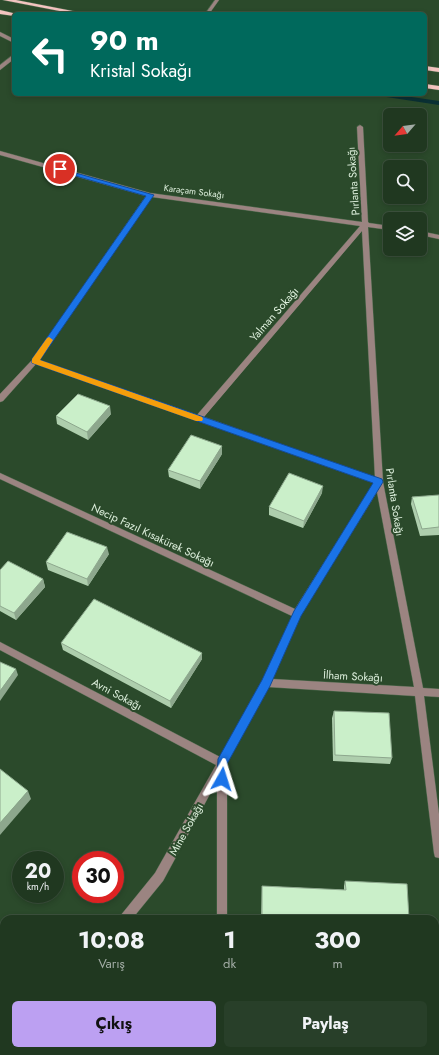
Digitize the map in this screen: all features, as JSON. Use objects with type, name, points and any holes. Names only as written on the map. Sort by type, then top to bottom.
[{"type":"main road","points":[[6,0],[74,12]]},
{"type":"main road","points":[[0,12],[12,14]]},
{"type":"main road","points":[[427,68],[439,70]]},
{"type":"main road","points":[[427,86],[439,88]]},
{"type":"street","points":[[208,12],[217,0]]},
{"type":"street","points":[[0,34],[12,40]]},
{"type":"street","points":[[0,68],[12,58]]},
{"type":"street","name":"Pırlanta Sokağı","points":[[360,127],[379,482],[419,692],[439,853]]},
{"type":"street","name":"Karaçam Sokağı","points":[[0,153],[150,195],[366,223],[383,227]]},
{"type":"street","points":[[0,399],[35,361],[150,195]]},
{"type":"street","name":"Yalman Sokağı","points":[[198,418],[366,223]]},
{"type":"street","points":[[427,234],[439,237]]},
{"type":"street","points":[[35,361],[379,482]]},
{"type":"street","name":"Necip Fazıl Kısakürek Sokağı","points":[[0,476],[297,614]]},
{"type":"street","name":"Mine Sokağı","points":[[128,915],[159,877],[266,683],[297,614],[379,482]]},
{"type":"street","name":"Avni Sokağı","points":[[0,646],[222,763]]},
{"type":"street","name":"İlham Sokağı","points":[[266,683],[439,693]]},
{"type":"street","points":[[222,763],[222,915]]},
{"type":"building","points":[[78,394],[110,406],[87,432],[56,416]]},
{"type":"building","points":[[191,435],[222,446],[200,481],[168,470]]},
{"type":"building","points":[[289,473],[323,486],[304,521],[269,507]]},
{"type":"building","points":[[439,495],[439,527],[422,529],[412,497]]},
{"type":"building","points":[[67,532],[107,547],[87,579],[46,562]]},
{"type":"building","points":[[8,561],[43,579],[14,613],[0,606],[0,570]]},
{"type":"building","points":[[94,599],[202,653],[170,701],[61,643]]},
{"type":"building","points":[[0,662],[16,669],[0,691]]},
{"type":"building","points":[[334,711],[389,713],[392,758],[335,755]]},
{"type":"building","points":[[0,769],[28,791],[0,823]]},
{"type":"building","points":[[345,881],[407,884],[409,915],[262,915],[262,886],[346,890]]},
{"type":"waterway","points":[[393,96],[439,103]]},
{"type":"slow traffic","points":[[49,340],[35,361],[199,419]]},
{"type":"route","points":[[60,169],[150,195],[35,361],[379,482],[297,614],[266,683],[222,763],[222,779]]}]
